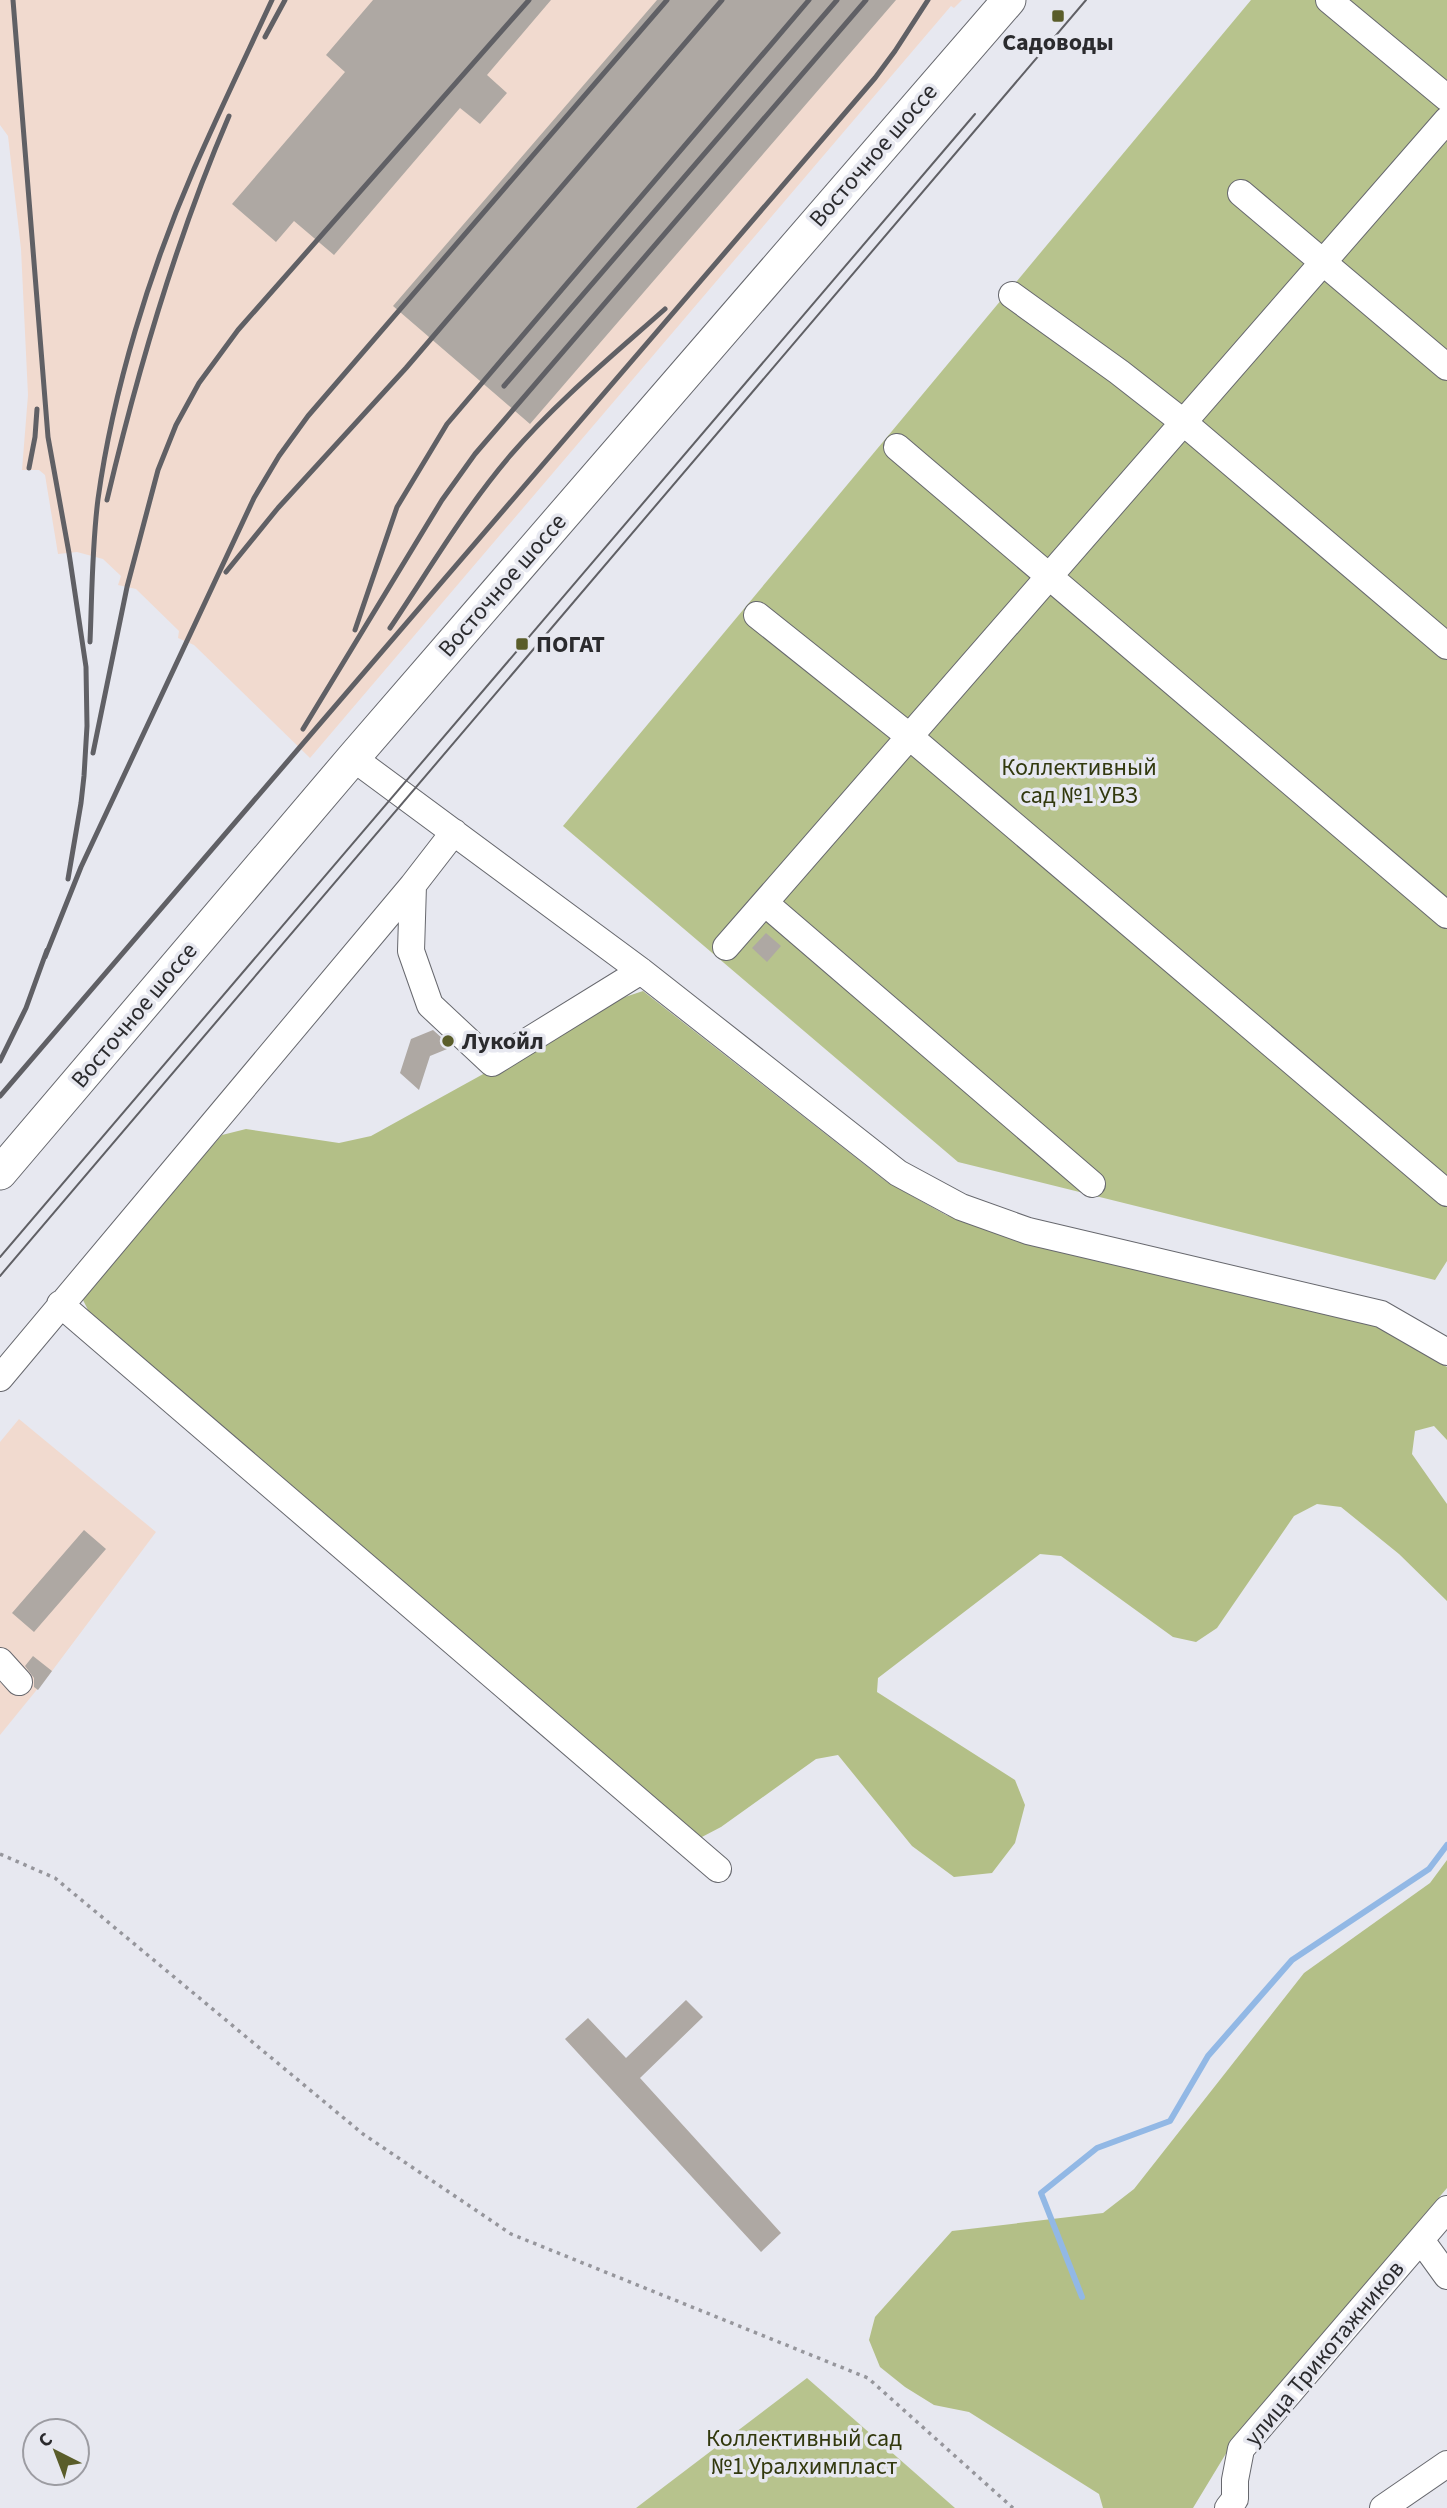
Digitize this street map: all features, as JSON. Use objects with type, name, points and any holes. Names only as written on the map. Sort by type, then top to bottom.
[{"type":"main road","name":"Восточное шоссе","points":[[0,1173],[353,758],[1009,0]]},
{"type":"street","points":[[1329,0],[1447,98]]},
{"type":"street","points":[[726,947],[1447,120]]},
{"type":"street","points":[[1241,193],[1447,367]]},
{"type":"street","points":[[1012,295],[1183,422],[1447,646]]},
{"type":"street","points":[[897,447],[1447,915]]},
{"type":"street","points":[[757,615],[909,737],[1447,1193]]},
{"type":"street","points":[[353,758],[641,971],[898,1173],[961,1207],[1028,1231],[1381,1314],[1447,1352]]},
{"type":"street","points":[[0,1378],[413,885],[454,832]]},
{"type":"street","points":[[413,885],[411,951],[430,1005],[492,1063],[641,971]]},
{"type":"street","points":[[765,903],[1092,1184]]},
{"type":"street","points":[[60,1304],[718,1868]]},
{"type":"street","points":[[0,1661],[19,1682]]},
{"type":"street","name":"улица Трикотажников","points":[[1236,2505],[1235,2480],[1241,2449],[1447,2209]]},
{"type":"street","points":[[1421,2240],[1447,2276]]},
{"type":"street","points":[[1383,2508],[1447,2464]]},
{"type":"path","points":[[0,1854],[55,1878],[363,2134],[511,2234],[868,2378],[1013,2508]]},
{"type":"shaded area","points":[[0,0],[962,0],[954,8],[951,6],[310,758],[194,645],[178,638],[179,631],[136,589],[118,585],[121,576],[103,559],[77,552],[58,554],[45,475],[39,470],[22,470],[28,395],[21,249],[8,136],[0,125]]},
{"type":"shaded area","points":[[19,1419],[156,1532],[52,1671],[0,1735],[0,1442]]},
{"type":"green space","name":"Коллективный сад №1 УВЗ","points":[[1251,0],[1447,0],[1447,1261],[1435,1280],[958,1162],[563,826]]},
{"type":"green space","points":[[643,991],[887,1182],[946,1215],[1022,1240],[1377,1326],[1447,1367],[1447,1440],[1434,1426],[1415,1431],[1412,1454],[1447,1504],[1447,1601],[1399,1554],[1341,1507],[1317,1504],[1294,1516],[1217,1628],[1196,1642],[1173,1637],[1061,1556],[1040,1554],[878,1678],[877,1692],[1015,1780],[1025,1805],[1015,1843],[992,1873],[954,1877],[912,1846],[838,1755],[816,1759],[721,1827],[700,1838],[92,1318],[83,1300],[93,1277],[222,1135],[246,1129],[339,1143],[371,1136],[619,999]]},
{"type":"green space","points":[[1447,1860],[1447,2188],[1236,2437],[1193,2508],[1103,2508],[1099,2494],[969,2412],[934,2405],[880,2367],[869,2340],[875,2317],[952,2231],[1103,2213],[1134,2189],[1304,1973],[1430,1883]]},
{"type":"green space","name":"Коллективный сад №1 Уралхимпласт","points":[[807,2378],[955,2508],[636,2508]]},
{"type":"building","points":[[373,0],[551,0],[487,75],[507,93],[480,124],[460,108],[334,255],[294,221],[276,242],[232,204],[345,72],[326,55]]},
{"type":"building","points":[[657,0],[896,0],[530,424],[393,306]]},
{"type":"building","points":[[766,933],[781,946],[767,962],[752,948]]},
{"type":"building","points":[[433,1030],[452,1047],[430,1056],[419,1090],[400,1073],[411,1039]]},
{"type":"building","points":[[84,1530],[106,1549],[34,1632],[12,1613]]},
{"type":"building","points":[[33,1656],[52,1671],[38,1690],[34,1687],[34,1678],[25,1666]]},
{"type":"building","points":[[686,2000],[703,2017],[640,2078],[781,2233],[761,2252],[565,2039],[588,2018],[626,2058]]},
{"type":"waterway","points":[[1082,2297],[1041,2193],[1097,2148],[1170,2121],[1208,2056],[1292,1960],[1429,1869],[1447,1845]]},
{"type":"tram line","points":[[0,1276],[1086,0]]},
{"type":"tram line","points":[[0,1257],[975,114]]},
{"type":"railway","points":[[13,0],[48,437],[86,667],[84,776],[68,879]]},
{"type":"railway","points":[[90,642],[98,499],[123,373],[148,289],[178,208],[272,0]]},
{"type":"railway","points":[[265,37],[285,0]]},
{"type":"railway","points":[[93,753],[127,587],[158,470],[176,425],[199,383],[238,330],[529,0]]},
{"type":"railway","points":[[45,957],[81,867],[254,498],[279,456],[308,416],[667,0]]},
{"type":"railway","points":[[226,572],[278,508],[406,368],[722,0]]},
{"type":"railway","points":[[355,630],[397,507],[447,424],[809,0]]},
{"type":"railway","points":[[504,386],[837,0]]},
{"type":"railway","points":[[303,729],[442,500],[475,454],[866,0]]},
{"type":"railway","points":[[0,1096],[875,78],[928,0]]},
{"type":"railway","points":[[107,500],[132,402],[175,257],[229,116]]},
{"type":"railway","points":[[390,628],[462,519],[509,457],[565,398],[665,309]]},
{"type":"railway","points":[[29,468],[37,409]]},
{"type":"railway","points":[[0,1061],[26,1008],[47,950]]},
{"type":"place","name":"Садоводы","points":[[1058,16]]},
{"type":"place","name":"ПОГАТ","points":[[522,644]]},
{"type":"place","name":"Лукойл","points":[[448,1041]]}]
